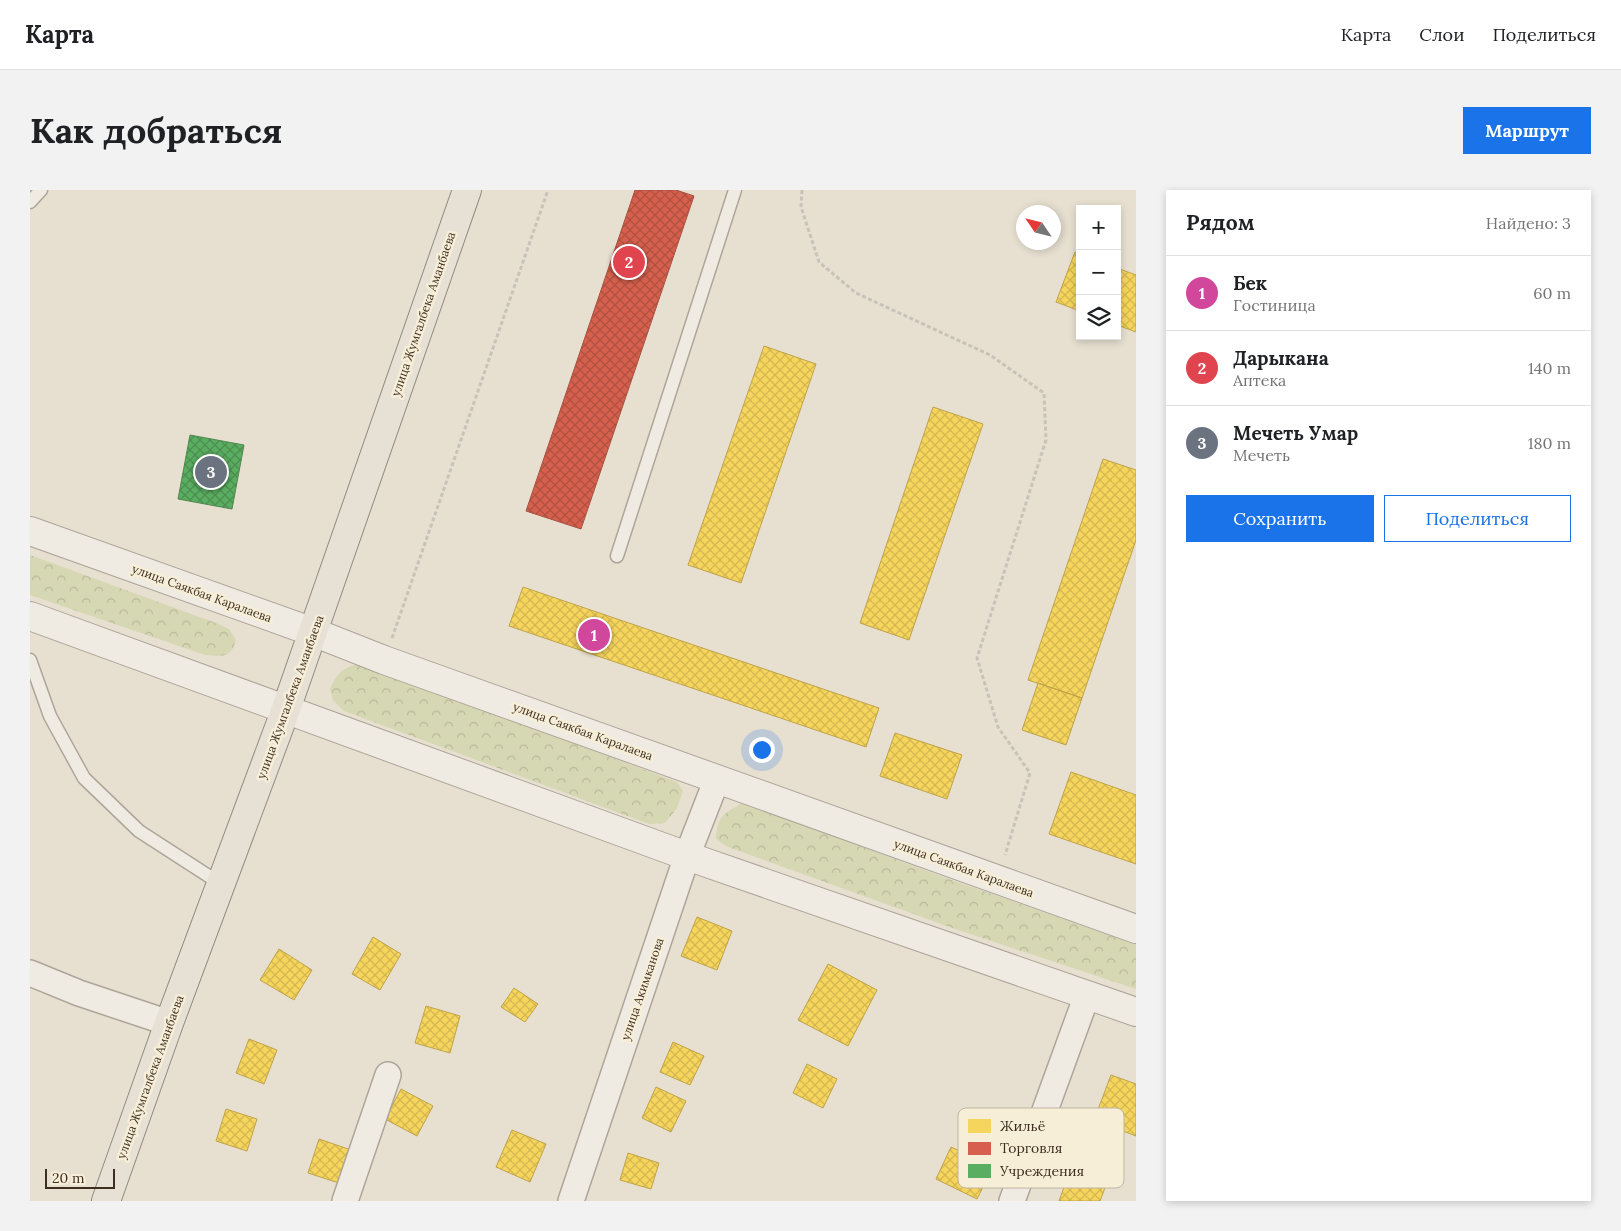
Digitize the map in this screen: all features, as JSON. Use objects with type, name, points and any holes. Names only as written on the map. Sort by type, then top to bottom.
[{"type":"main road","name":"улица Жумгалбека Аманбаева","points":[[106,1201],[169,1023],[286,709],[467,190]]},
{"type":"street","name":"улица Саякбая Каралаева","points":[[30,531],[313,632],[384,660],[1136,929]]},
{"type":"street","points":[[30,616],[687,856],[1136,1012]]},
{"type":"street","name":"улица Акимканова","points":[[571,1201],[687,856],[717,779]]},
{"type":"street","points":[[30,973],[79,993],[169,1023]]},
{"type":"street","points":[[1046,1108],[1087,995]]},
{"type":"street","points":[[345,1201],[388,1075]]},
{"type":"street","points":[[1012,1201],[1017,1188]]},
{"type":"lane","points":[[30,202],[41,190]]},
{"type":"lane","points":[[617,556],[735,190]]},
{"type":"lane","points":[[30,660],[50,716],[84,778],[139,831],[221,884]]},
{"type":"path","points":[[384,660],[548,190]]},
{"type":"path","points":[[802,190],[801,207],[820,262],[856,293],[990,355],[1044,393],[1046,440],[977,658],[998,727],[1030,773],[997,879]]},
{"type":"green space","points":[[30,555],[216,623],[229,629],[236,640],[234,646],[225,655],[205,655],[30,595]]},
{"type":"green space","points":[[361,663],[677,782],[683,791],[677,808],[665,823],[649,824],[344,711],[333,700],[330,689],[341,672]]},
{"type":"green space","points":[[743,803],[946,878],[1136,944],[1136,989],[955,929],[728,847],[716,839],[718,825],[726,813]]},
{"type":"building: Жильё","points":[[1075,252],[1076,310],[1056,302]]},
{"type":"building: Жильё","points":[[1121,269],[1136,275],[1136,332],[1121,326]]},
{"type":"building: Жильё","points":[[764,346],[816,364],[741,583],[688,565]]},
{"type":"building: Жильё","points":[[933,407],[983,424],[909,640],[860,623]]},
{"type":"building: Жильё","points":[[1103,459],[1136,470],[1136,540],[1082,698],[1028,680]]},
{"type":"building: Жильё","points":[[523,587],[879,708],[866,747],[509,626]]},
{"type":"building: Жильё","points":[[1038,683],[1082,698],[1066,745],[1022,730]]},
{"type":"building: Жильё","points":[[895,733],[962,755],[947,799],[880,776]]},
{"type":"building: Жильё","points":[[1071,772],[1136,795],[1136,864],[1049,834]]},
{"type":"building: Жильё","points":[[697,917],[732,931],[717,970],[681,956]]},
{"type":"building: Жильё","points":[[373,937],[401,954],[380,990],[352,974]]},
{"type":"building: Жильё","points":[[279,949],[312,970],[294,1000],[260,980]]},
{"type":"building: Жильё","points":[[828,964],[877,990],[848,1046],[798,1020]]},
{"type":"building: Жильё","points":[[514,988],[538,1004],[525,1022],[501,1007]]},
{"type":"building: Жильё","points":[[426,1006],[460,1016],[450,1053],[415,1043]]},
{"type":"building: Жильё","points":[[249,1039],[277,1050],[264,1084],[236,1073]]},
{"type":"building: Жильё","points":[[673,1042],[704,1056],[690,1085],[660,1072]]},
{"type":"building: Жильё","points":[[807,1064],[837,1079],[823,1108],[793,1093]]},
{"type":"building: Жильё","points":[[1111,1075],[1136,1084],[1136,1136],[1124,1131],[1124,1108],[1099,1108]]},
{"type":"building: Жильё","points":[[656,1087],[686,1101],[671,1132],[642,1118]]},
{"type":"building: Жильё","points":[[401,1089],[433,1106],[417,1136],[385,1119]]},
{"type":"building: Жильё","points":[[226,1109],[257,1119],[247,1151],[216,1141]]},
{"type":"building: Жильё","points":[[512,1130],[546,1144],[530,1182],[496,1167]]},
{"type":"building: Жильё","points":[[319,1139],[351,1150],[339,1183],[308,1173]]},
{"type":"building: Жильё","points":[[951,1147],[958,1150],[958,1188],[982,1188],[977,1199],[936,1179]]},
{"type":"building: Жильё","points":[[628,1153],[659,1163],[651,1189],[620,1180]]},
{"type":"building: Жильё","points":[[1064,1188],[1105,1188],[1100,1201],[1059,1201]]},
{"type":"building: Торговля","points":[[635,190],[676,190],[694,196],[581,529],[526,511]]},
{"type":"building: Учреждения","points":[[190,435],[244,445],[232,509],[178,499]]},
{"type":"place","name":"Дарыкана","points":[[629,262]]},
{"type":"place","name":"Мечеть Умар","points":[[211,472]]},
{"type":"place","name":"Бек","points":[[594,635]]}]
